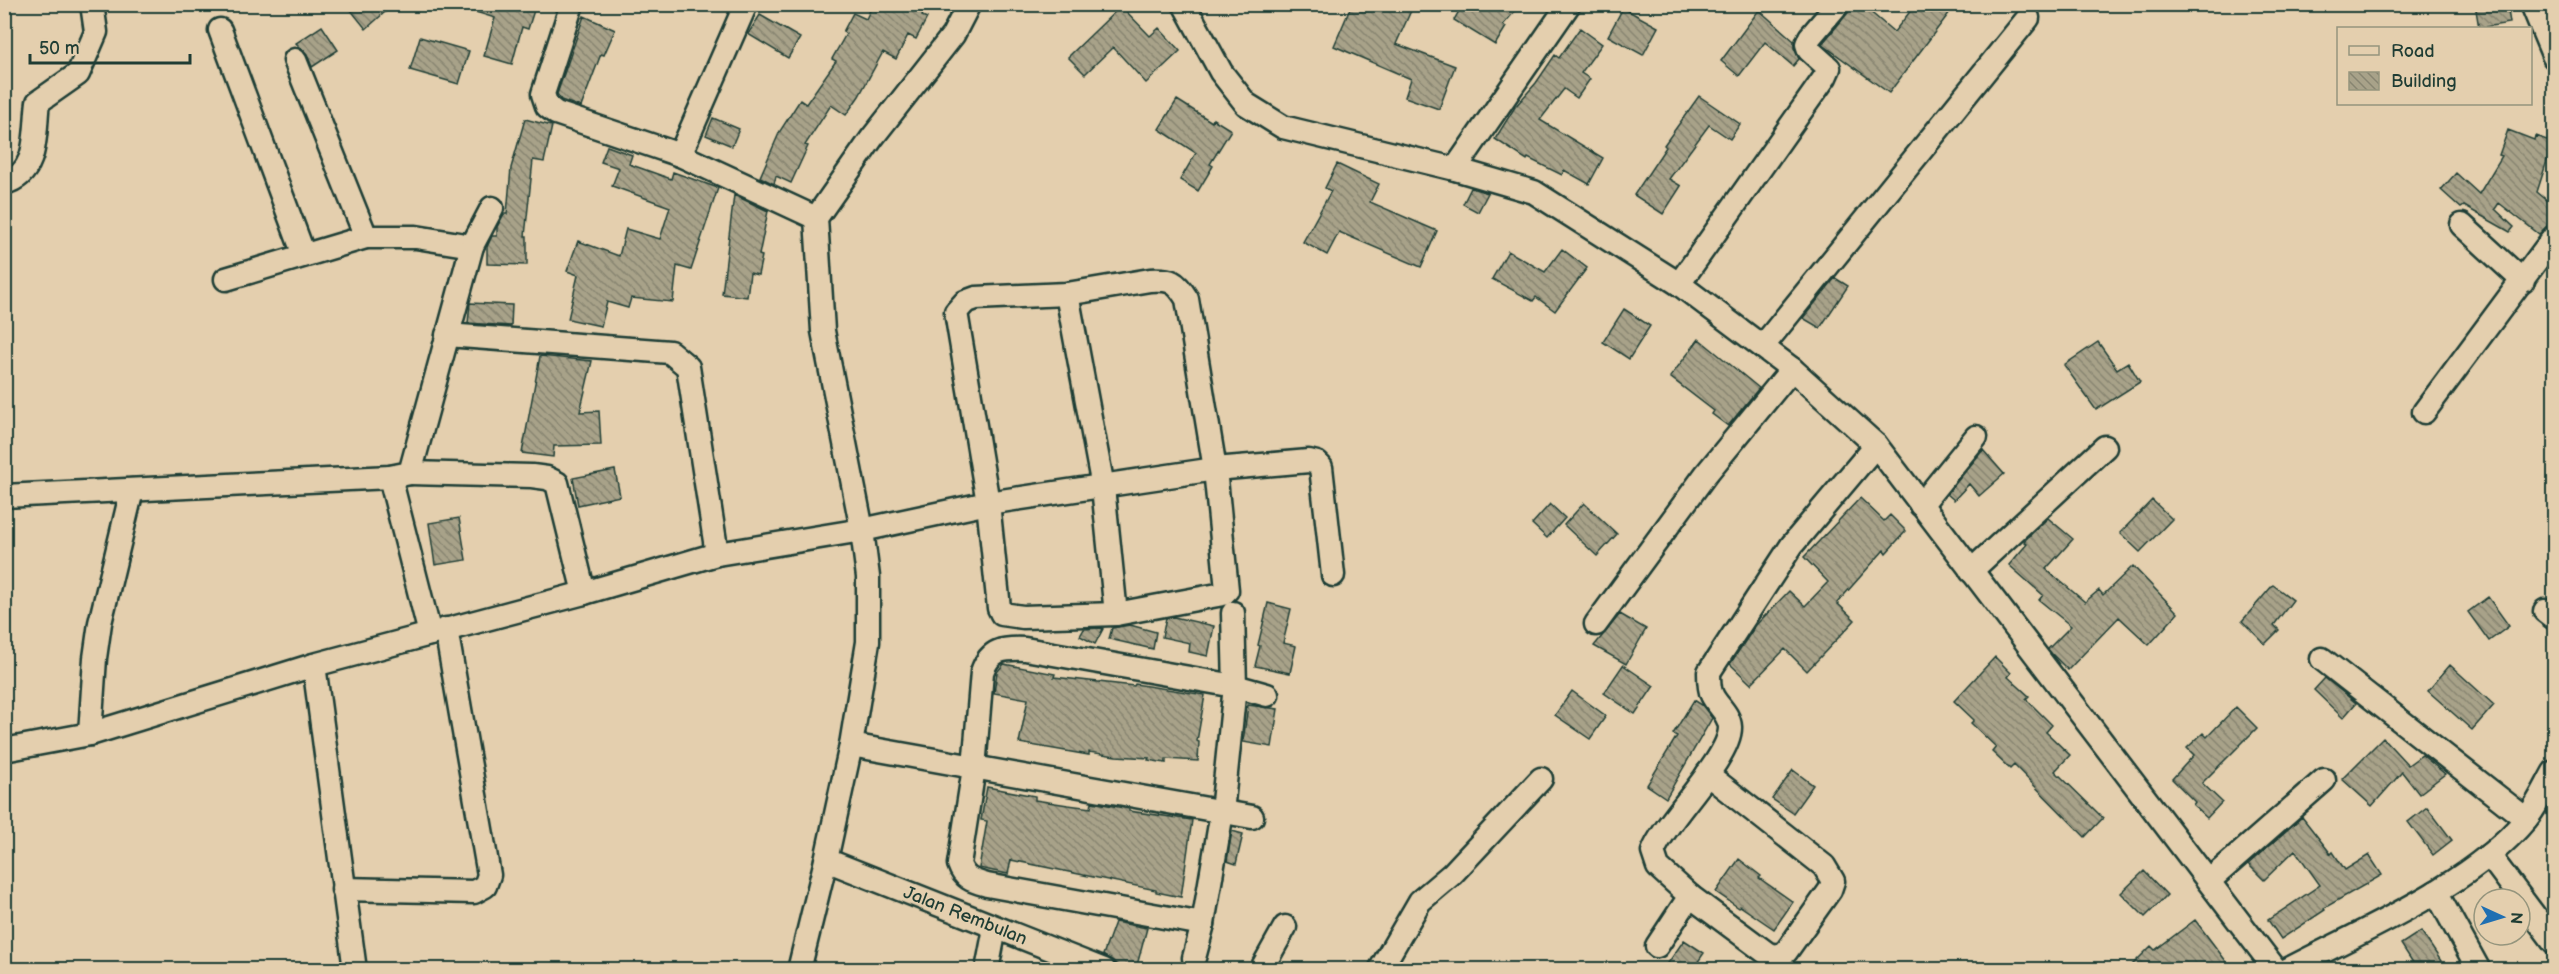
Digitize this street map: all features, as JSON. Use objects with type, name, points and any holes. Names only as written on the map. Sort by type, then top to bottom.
[{"type":"street","points":[[4,183],[13,181],[24,171],[33,155],[38,102],[78,74],[96,32],[92,4]]},
{"type":"street","points":[[572,4],[543,94],[547,106],[556,113],[680,155],[816,218]]},
{"type":"street","points":[[680,155],[746,4]]},
{"type":"street","points":[[799,969],[851,745],[868,642],[868,577],[862,530],[825,351],[816,218],[872,138],[953,35],[969,4]]},
{"type":"street","points":[[1184,4],[1221,72],[1246,104],[1283,127],[1455,169],[1534,192],[1679,284],[1792,369],[1876,446],[2276,969]]},
{"type":"street","points":[[1455,169],[1569,4]]},
{"type":"street","points":[[1679,284],[1825,77],[1829,68],[1809,50],[1807,44],[1810,37],[1838,4]]},
{"type":"street","points":[[2532,4],[2550,32],[2554,57]]},
{"type":"street","points":[[1763,346],[2028,18]]},
{"type":"street","points":[[220,30],[304,255]]},
{"type":"street","points":[[295,60],[366,237]]},
{"type":"street","points":[[343,889],[474,892],[484,886],[489,875],[438,632],[400,475],[447,335],[472,246],[492,208]]},
{"type":"street","points":[[2462,225],[2523,281]]},
{"type":"street","points":[[226,279],[366,237],[416,237],[472,246]]},
{"type":"street","points":[[2424,411],[2554,237]]},
{"type":"street","points":[[1165,279],[1179,285],[1187,299],[1215,469],[1227,590],[1225,592],[1116,614],[1023,617],[1002,614],[999,608],[988,503],[956,312],[965,302],[976,298],[1067,294],[1165,279]]},
{"type":"street","points":[[1067,294],[1103,487],[1116,614]]},
{"type":"street","points":[[447,335],[670,352],[688,367],[717,554]]},
{"type":"street","points":[[1596,624],[1706,474],[1792,369]]},
{"type":"street","points":[[1921,505],[1976,437]]},
{"type":"street","points":[[1707,774],[1824,866],[1833,881],[1830,890],[1786,952],[1778,956],[1768,954],[1690,896],[1658,867],[1653,852],[1707,774],[1729,736],[1730,726],[1727,716],[1711,694],[1709,672],[1713,663],[1792,546],[1876,446]]},
{"type":"street","points":[[1971,571],[2105,447]]},
{"type":"street","points":[[4,750],[90,734],[314,665],[584,593],[717,554],[862,530],[988,503],[1215,469],[1309,461],[1317,463],[1321,467],[1333,575]]},
{"type":"street","points":[[4,496],[400,475],[547,478],[557,483],[584,593]]},
{"type":"street","points":[[90,734],[95,658],[100,623],[132,490]]},
{"type":"street","points":[[1194,958],[1203,924],[1222,812],[1235,686],[1233,613]]},
{"type":"street","points":[[1203,924],[971,880],[963,873],[959,864],[974,768],[982,672],[987,659],[1003,650],[1025,649],[1235,686],[1267,695]]},
{"type":"street","points":[[2322,659],[2526,819]]},
{"type":"street","points":[[314,665],[343,889],[356,969]]},
{"type":"street","points":[[851,745],[1252,817]]},
{"type":"street","points":[[2288,969],[2436,892],[2489,855],[2526,819],[2554,772]]},
{"type":"street","points":[[1380,969],[1420,901],[1452,874],[1542,779]]},
{"type":"street","points":[[2209,881],[2324,780]]},
{"type":"street","points":[[2489,855],[2554,942]]},
{"type":"street","name":"Jalan Rembulan","points":[[826,860],[1104,969]]},
{"type":"street","points":[[2436,892],[2479,969]]},
{"type":"street","points":[[1657,946],[1690,896]]},
{"type":"street","points":[[1261,969],[1285,927]]},
{"type":"street","points":[[987,969],[995,928]]},
{"type":"building","points":[[346,4],[394,4],[366,29]]},
{"type":"building","points":[[464,4],[536,4],[528,29],[522,27],[512,64],[484,56],[495,18],[463,8]]},
{"type":"building","points":[[873,4],[927,4],[922,16],[927,18],[916,39],[908,35],[896,59],[883,52],[846,115],[831,105],[805,145],[808,146],[791,183],[776,176],[774,184],[760,177],[780,131],[800,100],[806,104],[836,61],[832,59],[846,34],[843,32],[853,13],[866,19]]},
{"type":"building","points":[[1352,4],[1414,4],[1396,44],[1455,66],[1439,109],[1405,97],[1411,79],[1334,46]]},
{"type":"building","points":[[1463,4],[1521,4],[1503,25],[1506,27],[1495,45],[1454,20]]},
{"type":"building","points":[[1851,4],[1861,4],[1894,32],[1916,4],[1956,4],[1889,93],[1822,44],[1848,13]]},
{"type":"building","points":[[2475,4],[2507,4],[2510,23],[2479,27]]},
{"type":"building","points":[[1121,6],[1150,36],[1159,28],[1180,51],[1146,83],[1113,47],[1085,74],[1068,57]]},
{"type":"building","points":[[1623,8],[1658,27],[1643,55],[1608,36]]},
{"type":"building","points":[[1759,10],[1794,41],[1794,48],[1799,59],[1793,66],[1765,42],[1739,76],[1721,61]]},
{"type":"building","points":[[760,15],[800,38],[788,58],[748,34]]},
{"type":"building","points":[[584,16],[615,30],[604,55],[601,54],[581,107],[561,100],[557,94]]},
{"type":"building","points":[[322,26],[338,50],[312,67],[307,54],[296,43]]},
{"type":"building","points":[[1580,28],[1602,44],[1581,73],[1590,79],[1577,98],[1564,89],[1540,120],[1603,158],[1589,184],[1564,170],[1562,175],[1528,158],[1527,160],[1495,139],[1515,107],[1536,83],[1555,55],[1559,58]]},
{"type":"building","points":[[420,37],[469,51],[459,84],[410,70]]},
{"type":"building","points":[[1699,96],[1740,124],[1730,139],[1709,125],[1669,179],[1681,186],[1663,214],[1634,195],[1666,147],[1664,145]]},
{"type":"building","points":[[1177,100],[1212,122],[1213,119],[1231,130],[1210,164],[1213,166],[1198,191],[1180,180],[1196,153],[1159,129]]},
{"type":"building","points":[[713,118],[739,129],[732,146],[706,135]]},
{"type":"building","points":[[525,119],[552,126],[544,162],[533,160],[525,236],[527,236],[527,265],[487,264],[487,247],[492,236],[497,236],[497,227],[504,214],[507,214],[511,168]]},
{"type":"building","points":[[2508,130],[2534,140],[2535,136],[2553,142],[2537,192],[2554,206],[2554,224],[2548,225],[2539,234],[2499,203],[2495,209],[2514,227],[2510,232],[2464,206],[2461,208],[2441,190],[2456,173],[2479,194],[2502,156],[2499,155]]},
{"type":"building","points":[[607,146],[632,155],[629,164],[671,179],[673,172],[718,188],[691,270],[677,266],[673,302],[631,298],[628,308],[607,302],[601,326],[568,319],[578,275],[567,271],[578,241],[619,256],[626,229],[660,239],[670,207],[612,186],[619,168],[601,162]]},
{"type":"building","points":[[1337,164],[1379,184],[1370,202],[1437,231],[1421,267],[1339,232],[1327,255],[1303,242],[1331,191],[1325,188]]},
{"type":"building","points":[[1471,188],[1488,193],[1478,212],[1463,204]]},
{"type":"building","points":[[734,195],[768,211],[759,255],[762,256],[758,275],[750,273],[747,297],[722,294]]},
{"type":"building","points":[[1562,249],[1587,268],[1555,311],[1536,297],[1533,301],[1492,279],[1508,251],[1545,272]]},
{"type":"building","points":[[1835,278],[1848,286],[1820,328],[1803,318]]},
{"type":"building","points":[[470,303],[512,305],[511,326],[468,323]]},
{"type":"building","points":[[1624,309],[1650,326],[1629,359],[1603,342]]},
{"type":"building","points":[[1699,339],[1759,388],[1728,426],[1712,414],[1714,411],[1670,377]]},
{"type":"building","points":[[2098,342],[2117,369],[2128,362],[2140,382],[2096,410],[2064,365]]},
{"type":"building","points":[[540,356],[592,361],[580,412],[599,411],[601,445],[554,446],[553,457],[522,453]]},
{"type":"building","points":[[1983,450],[2004,474],[1979,496],[1969,484],[1954,500],[1947,494]]},
{"type":"building","points":[[615,470],[620,496],[578,505],[573,478]]},
{"type":"building","points":[[1860,498],[1884,521],[1890,515],[1906,531],[1886,553],[1884,550],[1837,603],[1855,620],[1807,671],[1785,649],[1751,684],[1730,664],[1756,625],[1789,591],[1805,606],[1828,582],[1804,557]]},
{"type":"building","points":[[2152,500],[2172,519],[2140,552],[2120,533]]},
{"type":"building","points":[[1584,503],[1617,534],[1597,556],[1564,525]]},
{"type":"building","points":[[1550,504],[1565,518],[1547,538],[1532,524]]},
{"type":"building","points":[[459,518],[466,560],[435,565],[429,523]]},
{"type":"building","points":[[2048,518],[2073,539],[2046,569],[2085,602],[2099,590],[2103,595],[2133,566],[2178,613],[2149,645],[2119,617],[2068,670],[2048,649],[2071,626],[2039,600],[2043,595],[2009,565],[2027,544],[2024,541]]},
{"type":"building","points":[[2273,585],[2293,600],[2274,625],[2279,630],[2265,644],[2242,621]]},
{"type":"building","points":[[2488,597],[2509,626],[2489,641],[2468,612]]},
{"type":"building","points":[[1268,603],[1291,609],[1283,643],[1296,646],[1290,673],[1255,666]]},
{"type":"building","points":[[1620,614],[1646,629],[1626,664],[1594,646]]},
{"type":"building","points":[[1174,617],[1214,626],[1208,656],[1189,652],[1190,643],[1162,637],[1166,618]]},
{"type":"building","points":[[1130,625],[1156,632],[1153,649],[1109,639],[1112,628]]},
{"type":"building","points":[[1084,629],[1103,629],[1095,644],[1080,636]]},
{"type":"building","points":[[1995,657],[2011,673],[2008,677],[2029,696],[2026,699],[2052,725],[2046,732],[2070,755],[2055,771],[2103,818],[2085,837],[2014,765],[2010,769],[1992,752],[1996,747],[1971,723],[1974,720],[1954,701]]},
{"type":"building","points":[[1004,664],[1055,674],[1054,677],[1134,686],[1135,684],[1205,695],[1197,741],[1199,742],[1198,761],[1166,759],[1166,763],[1148,760],[1149,758],[1089,752],[1089,755],[1019,743],[1028,699],[994,693],[997,672]]},
{"type":"building","points":[[1623,665],[1654,686],[1635,714],[1604,693]]},
{"type":"building","points":[[2450,665],[2494,705],[2472,730],[2428,691]]},
{"type":"building","points":[[2325,678],[2356,703],[2343,718],[2314,690]]},
{"type":"building","points":[[1572,691],[1606,716],[1590,739],[1555,715]]},
{"type":"building","points":[[1694,700],[1702,705],[1712,718],[1666,798],[1647,785],[1677,736],[1673,734]]},
{"type":"building","points":[[1248,705],[1278,709],[1272,747],[1243,742]]},
{"type":"building","points":[[2236,707],[2257,728],[2202,783],[2222,802],[2207,818],[2172,779],[2194,755],[2187,748],[2203,733],[2207,737]]},
{"type":"building","points":[[2383,738],[2408,765],[2422,755],[2445,774],[2419,794],[2402,772],[2372,806],[2342,779]]},
{"type":"building","points":[[1793,770],[1813,785],[1793,813],[1772,799]]},
{"type":"building","points":[[987,787],[1035,796],[1035,800],[1091,808],[1092,802],[1129,809],[1129,811],[1192,820],[1181,897],[1011,860],[1008,874],[979,868],[987,821],[981,820]]},
{"type":"building","points":[[2427,807],[2452,840],[2433,855],[2408,822]]},
{"type":"building","points":[[2302,817],[2331,854],[2333,852],[2345,870],[2369,855],[2382,875],[2324,908],[2325,910],[2281,939],[2268,920],[2320,885],[2295,850],[2264,880],[2248,864]]},
{"type":"building","points":[[1232,831],[1243,834],[1236,864],[1227,861]]},
{"type":"building","points":[[1739,859],[1761,876],[1759,878],[1793,902],[1774,929],[1716,892]]},
{"type":"building","points":[[2144,871],[2167,895],[2145,917],[2121,893]]},
{"type":"building","points":[[2195,920],[2232,969],[2128,969],[2151,946],[2155,950]]},
{"type":"building","points":[[1115,922],[1147,928],[1136,969],[1123,969],[1103,955]]},
{"type":"building","points":[[2421,931],[2441,961],[2428,969],[2417,969],[2401,944]]},
{"type":"building","points":[[1684,940],[1704,953],[1693,969],[1664,969]]}]
